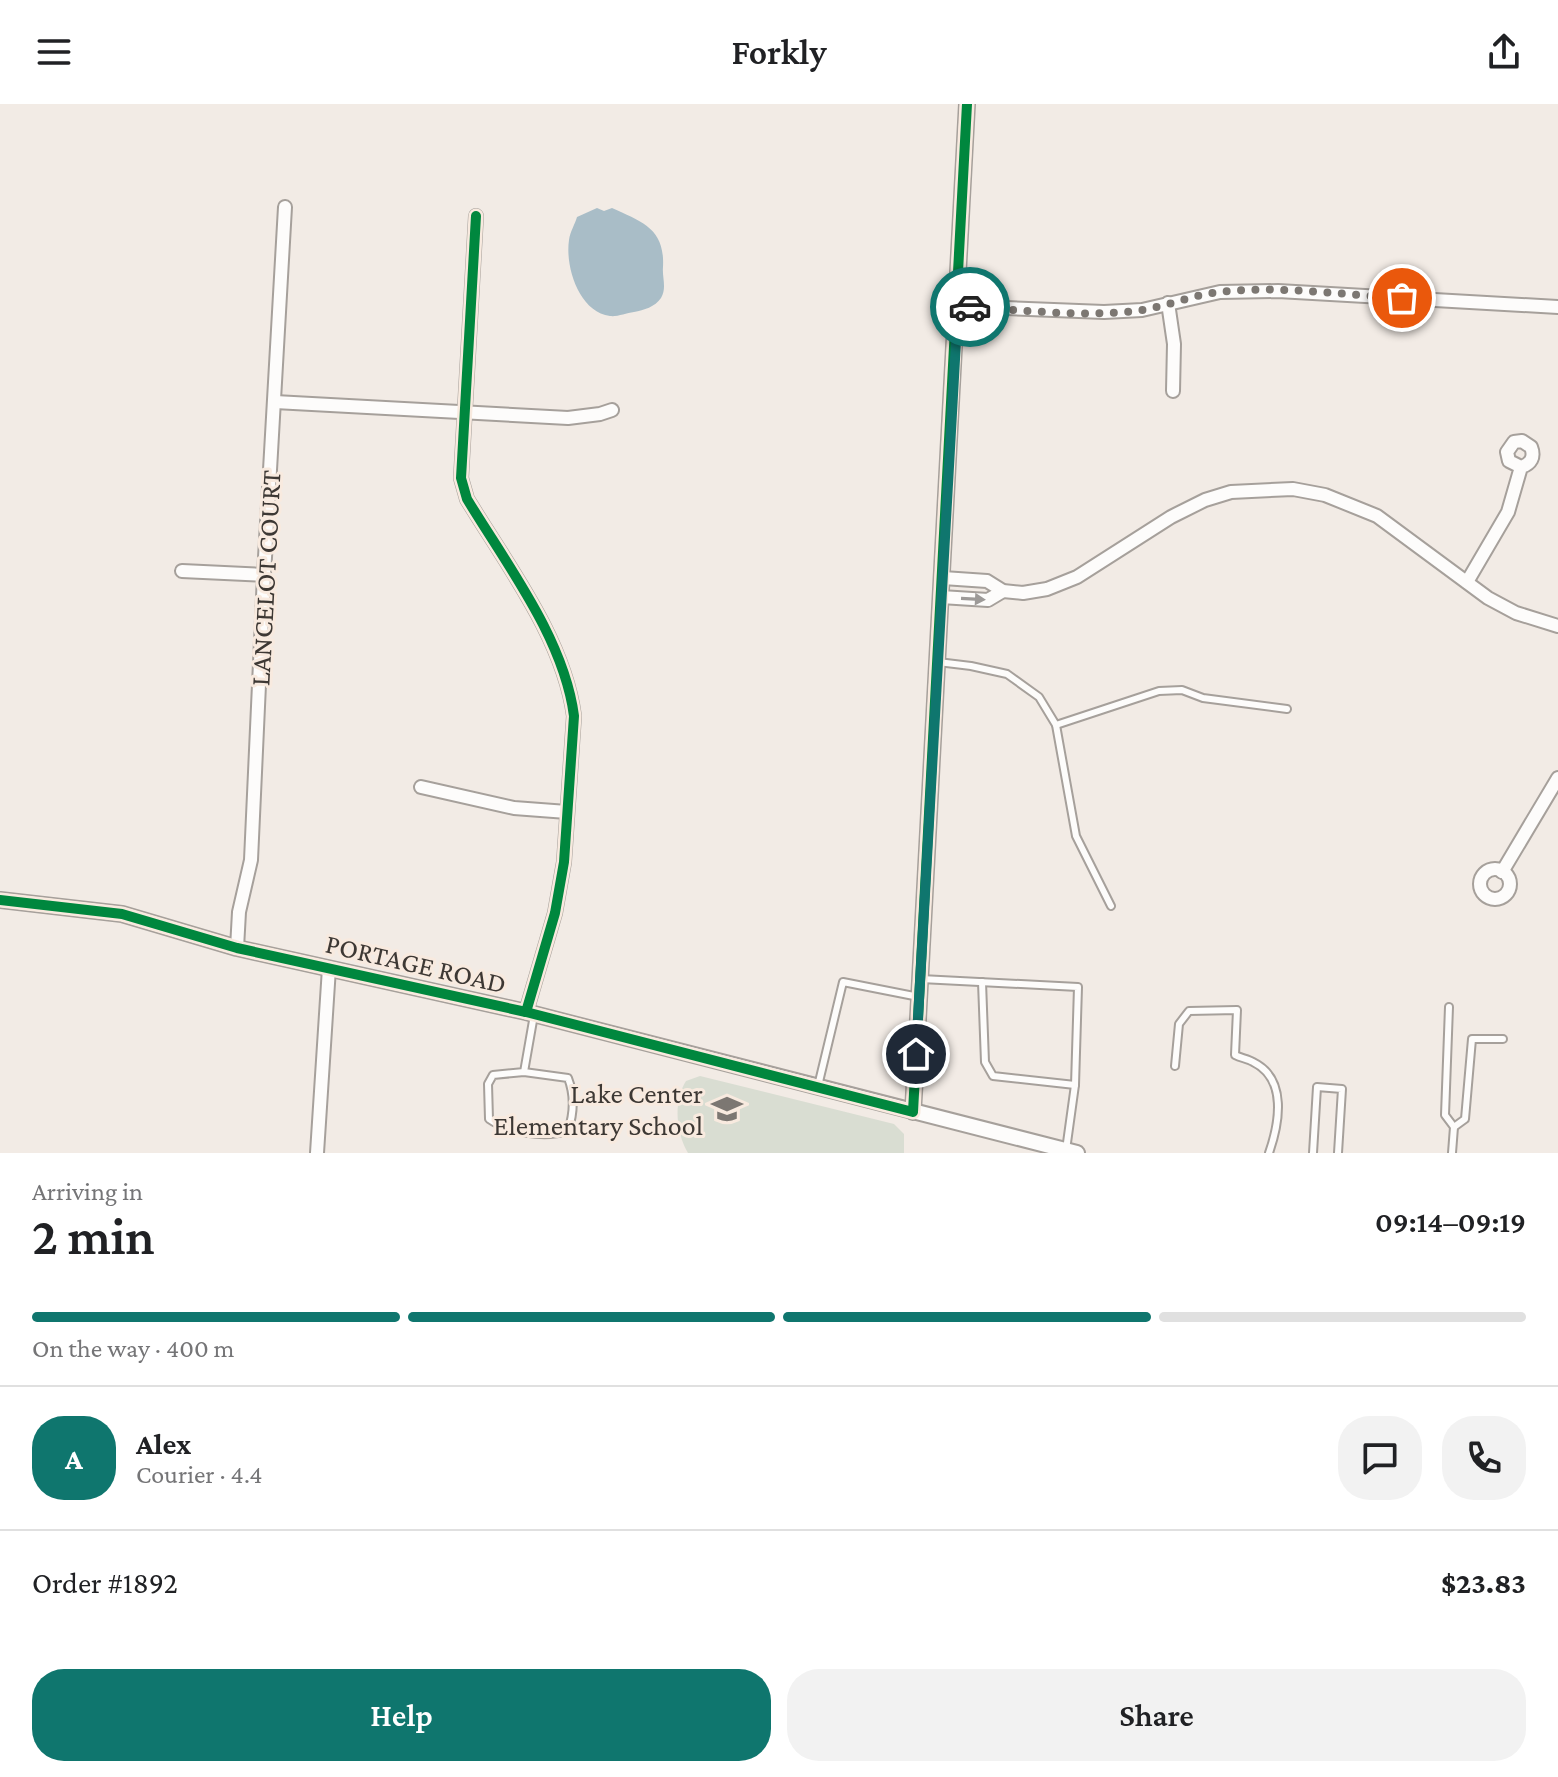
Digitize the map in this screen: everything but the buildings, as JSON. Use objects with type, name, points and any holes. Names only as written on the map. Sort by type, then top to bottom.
[{"type":"street","points":[[913,1112],[967,104]]},
{"type":"street","name":"LANCELOT COURT","points":[[237,948],[239,912],[251,860],[285,207]]},
{"type":"street","points":[[476,216],[461,478],[467,499],[557,652],[571,693],[574,716],[564,862],[530,1014]]},
{"type":"street","points":[[958,306],[1104,312],[1142,310],[1220,292],[1278,291],[1558,307]]},
{"type":"street","points":[[1168,303],[1174,344],[1173,391]]},
{"type":"street","points":[[275,402],[568,418],[612,410]]},
{"type":"street","points":[[1467,582],[1508,512],[1521,467]]},
{"type":"street","points":[[943,578],[987,581],[1003,591],[1023,593],[1047,589],[1067,581],[1171,517],[1205,500],[1231,492],[1293,489],[1325,495],[1377,516],[1467,582],[1516,613],[1558,626]]},
{"type":"street","points":[[182,571],[264,575]]},
{"type":"street","points":[[941,597],[988,600],[1003,591]]},
{"type":"street","points":[[1502,872],[1558,778]]},
{"type":"street","points":[[421,787],[514,808],[567,812]]},
{"type":"street","name":"PORTAGE ROAD","points":[[0,900],[122,914],[237,948],[530,1014],[1071,1152]]},
{"type":"street","points":[[317,1153],[329,968]]},
{"type":"lane","points":[[938,662],[1007,674],[1039,697],[1056,725],[1076,836],[1111,906]]},
{"type":"lane","points":[[1056,725],[1159,691],[1182,690],[1203,698],[1287,709]]},
{"type":"lane","points":[[920,979],[1078,987],[1071,1152]]},
{"type":"lane","points":[[818,1087],[843,982],[919,997]]},
{"type":"lane","points":[[982,982],[985,1062],[993,1076],[1075,1085]]},
{"type":"lane","points":[[1449,1007],[1445,1115],[1454,1127],[1452,1153]]},
{"type":"lane","points":[[1175,1066],[1179,1024],[1189,1011],[1237,1010],[1235,1055],[1256,1062],[1278,1092],[1279,1108],[1269,1153]]},
{"type":"lane","points":[[524,1072],[530,1014]]},
{"type":"lane","points":[[1454,1127],[1465,1119],[1472,1039],[1503,1039]]},
{"type":"lane","points":[[524,1072],[568,1078],[573,1089],[574,1106],[568,1131],[541,1135],[496,1124],[489,1119],[488,1084],[493,1075],[524,1072]]},
{"type":"lane","points":[[1313,1153],[1317,1087],[1342,1089],[1338,1153]]},
{"type":"shaded area","name":"Lake Center Elementary School","points":[[700,1076],[894,1124],[904,1134],[904,1153],[688,1153],[679,1127],[679,1098],[686,1081]]},
{"type":"water","points":[[597,208],[604,211],[612,208],[623,213],[650,228],[656,235],[663,254],[664,286],[661,298],[652,306],[610,316],[590,306],[576,287],[569,263],[570,234],[577,217]]},
{"type":"cycle path","points":[[0,900],[122,914],[237,948],[526,1012],[913,1112],[967,104]]},
{"type":"cycle path","points":[[476,216],[461,478],[467,499],[516,576],[546,631],[559,659],[574,716],[564,862],[555,913],[526,1012]]},
{"type":"way so far","points":[[970,307],[1070,312],[1142,310],[1220,292],[1278,291],[1402,298]]},
{"type":"place","name":"Lake Center Elementary School","points":[[727,1109]]},
{"type":"route","points":[[916,1054],[958,306],[970,307]]}]
